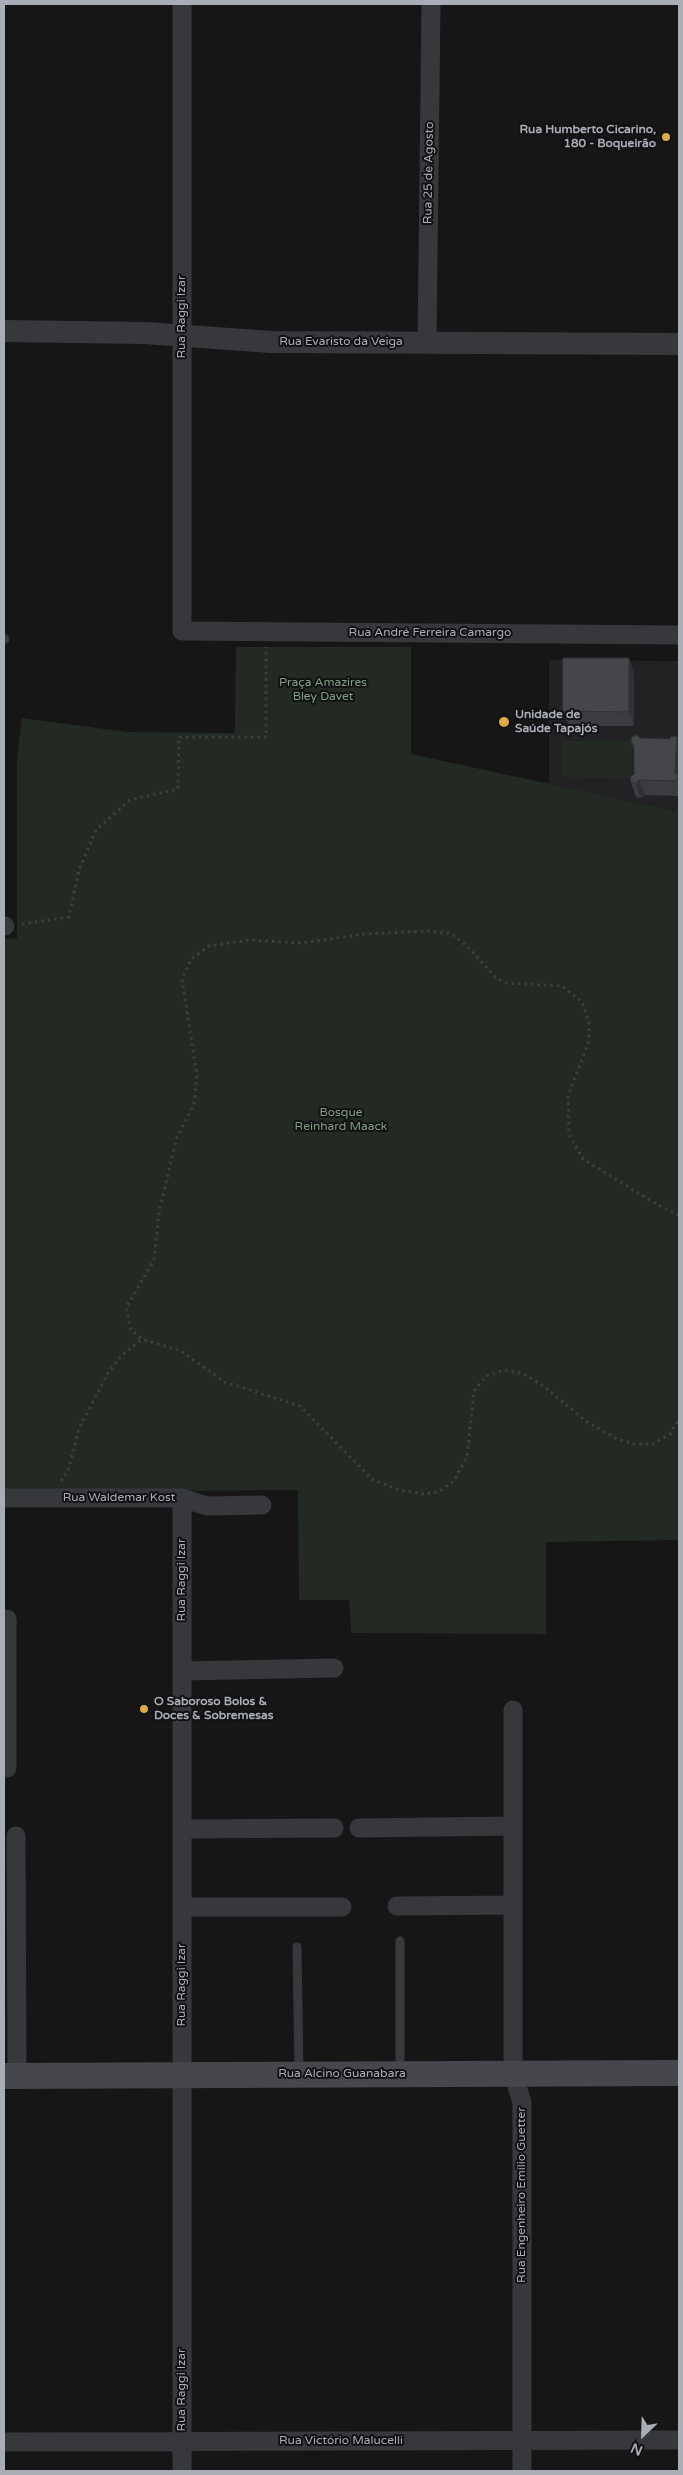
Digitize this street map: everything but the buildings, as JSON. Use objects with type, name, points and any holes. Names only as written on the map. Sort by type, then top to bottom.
[{"type":"main road","name":"Rua Alcino Guanabara","points":[[10,2076],[679,2073]]},
{"type":"street","name":"Rua Raggi Izar","points":[[182,4],[182,631]]},
{"type":"street","name":"Rua 25 de Agosto","points":[[427,342],[431,4]]},
{"type":"street","name":"Rua Evaristo da Veiga","points":[[4,331],[90,331],[271,342],[679,344]]},
{"type":"street","name":"Rua André Ferreira Camargo","points":[[182,631],[679,634]]},
{"type":"street","name":"Rua Waldemar Kost","points":[[4,1498],[182,1498],[208,1506],[262,1505]]},
{"type":"street","name":"Rua Raggi Izar","points":[[182,1498],[182,2471]]},
{"type":"street","points":[[4,1768],[7,1768],[7,1619]]},
{"type":"street","points":[[182,1671],[334,1668]]},
{"type":"street","name":"Rua Engenheiro Emílio Guetter","points":[[513,1710],[513,2074],[522,2102],[522,2471]]},
{"type":"street","points":[[360,1828],[513,1826]]},
{"type":"street","points":[[182,1829],[334,1828]]},
{"type":"street","points":[[10,2076],[16,1836]]},
{"type":"street","points":[[397,1906],[513,1905]]},
{"type":"street","points":[[182,1906],[342,1907]]},
{"type":"street","name":"Rua Victório Malucelli","points":[[4,2442],[679,2440]]},
{"type":"lane","points":[[400,1940],[400,2074]]},
{"type":"lane","points":[[297,1948],[299,2074]]},
{"type":"path","points":[[4,926],[69,917],[79,870],[96,830],[130,800],[178,789],[179,737],[266,737],[266,632]]},
{"type":"path","points":[[679,1215],[658,1205],[583,1159],[570,1135],[568,1096],[589,1041],[589,1020],[582,1002],[562,986],[506,983],[496,978],[466,945],[450,933],[427,930],[364,934],[302,943],[249,940],[209,946],[191,959],[182,979],[197,1077],[194,1104],[177,1137],[159,1212],[154,1260],[126,1308],[131,1330],[142,1339],[181,1351],[225,1382],[300,1406],[372,1479],[396,1489],[423,1494],[438,1492],[454,1481],[467,1456],[474,1391],[486,1376],[505,1370],[524,1374],[542,1385],[586,1421],[617,1439],[634,1444],[653,1444],[670,1434],[679,1419]]},
{"type":"path","points":[[57,1488],[68,1471],[79,1428],[108,1373],[121,1356],[142,1339]]},
{"type":"shaded area","points":[[549,660],[679,661],[679,812],[549,784]]},
{"type":"green space","name":"Bosque Reinhard Maack","points":[[236,647],[411,647],[411,754],[679,812],[679,1540],[546,1542],[546,1634],[351,1633],[349,1600],[299,1600],[298,1490],[4,1492],[4,939],[17,938],[17,758],[22,718],[128,732],[235,733]]},
{"type":"green space","points":[[562,741],[632,741],[632,778],[562,777]]},
{"type":"place","name":"Rua Humberto Cicarino, 180 - Boqueirão","points":[[666,137]]},
{"type":"place","name":"Unidade de Saúde Tapajós","points":[[504,722]]},
{"type":"place","name":"O Saboroso Bolos & Doces & Sobremesas","points":[[144,1709]]},
{"type":"park label","name":"Praça Amazires Bley Davet","points":[[323,690]]}]
